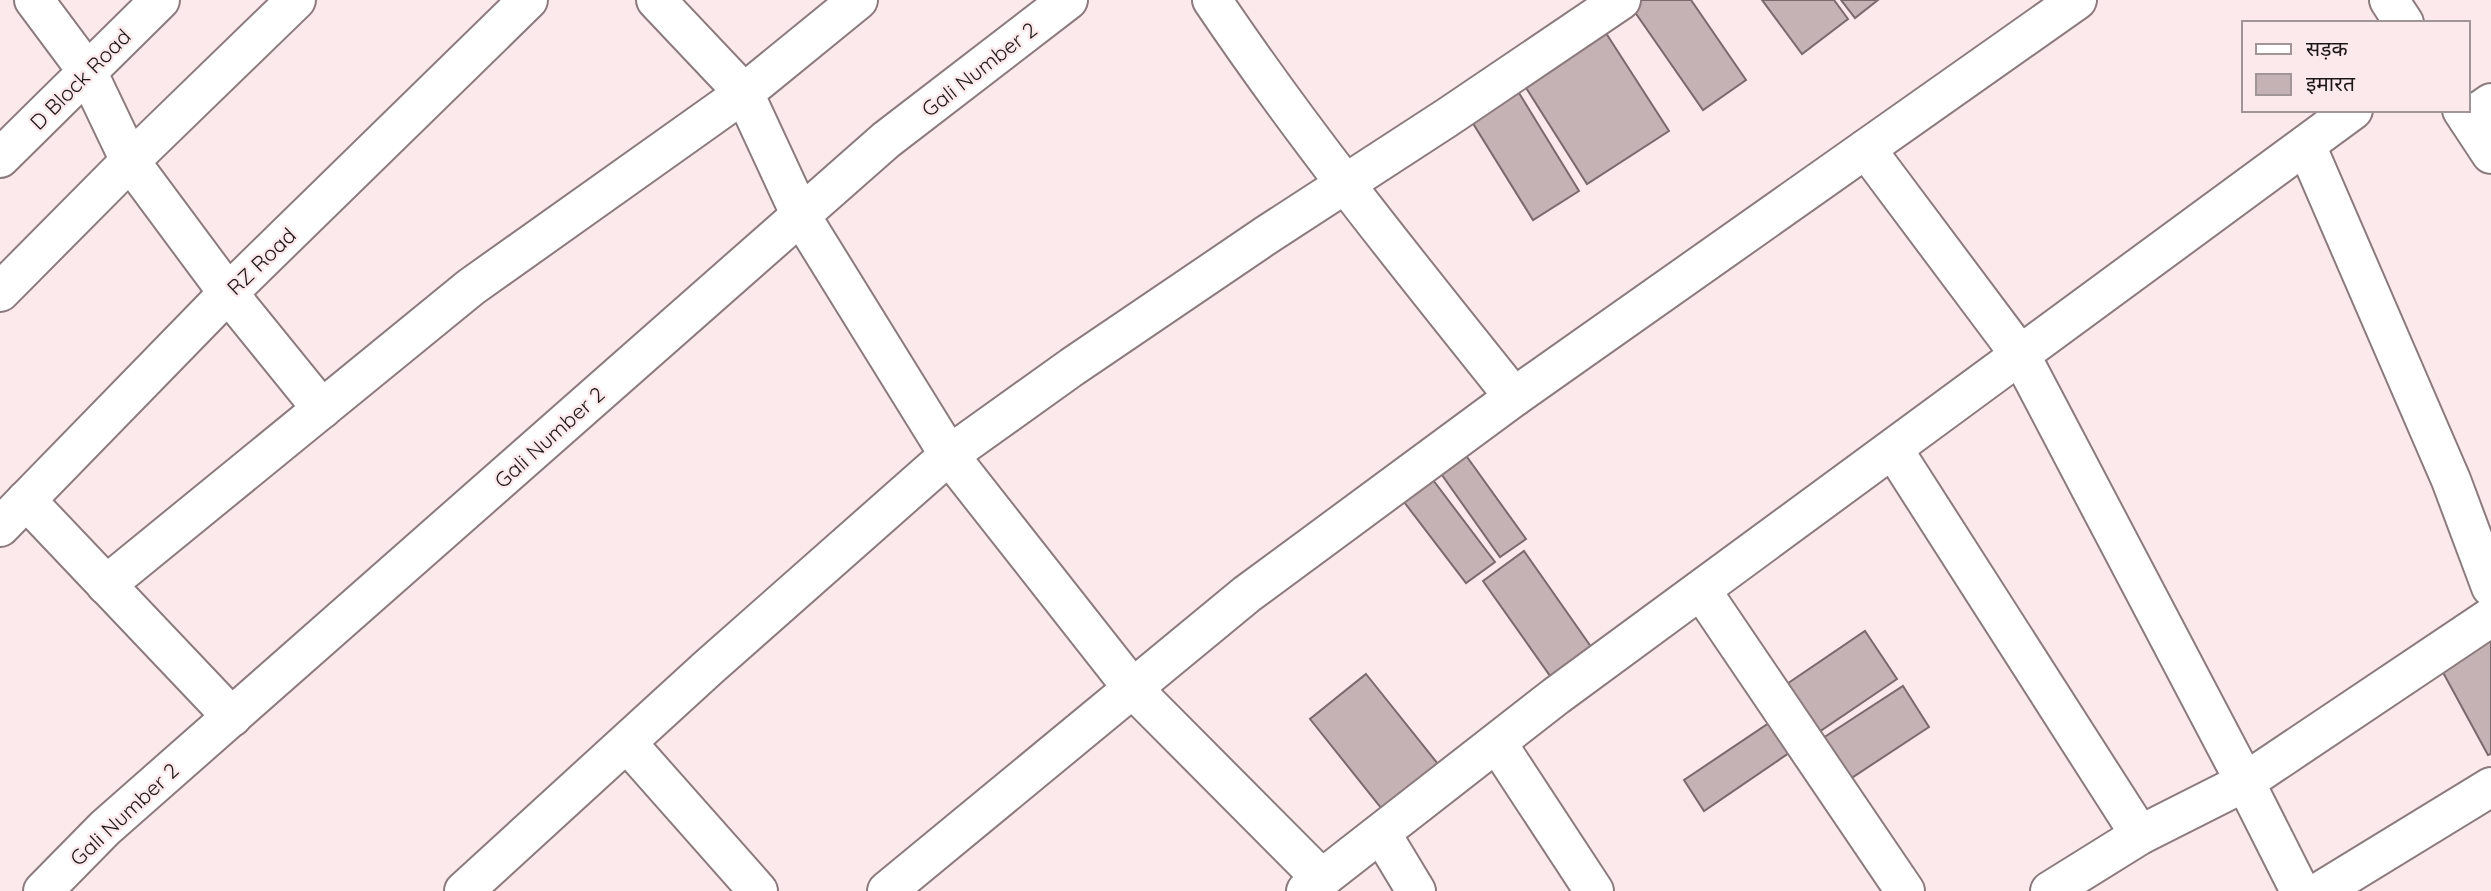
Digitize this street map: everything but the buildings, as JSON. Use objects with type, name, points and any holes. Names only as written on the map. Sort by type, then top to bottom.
[{"type":"street","points":[[34,0],[87,71],[130,161],[228,293],[322,409]]},
{"type":"street","name":"D Block Road","points":[[0,158],[160,0]]},
{"type":"street","points":[[0,292],[296,0]]},
{"type":"street","name":"RZ Road","points":[[13,514],[228,293],[528,0]]},
{"type":"street","points":[[656,0],[744,93],[801,216],[949,455],[1134,690],[1314,885],[1556,696],[2350,112]]},
{"type":"street","points":[[106,585],[471,287],[744,93],[858,0]]},
{"type":"street","name":"Gali Number 2","points":[[43,891],[105,828],[886,140],[1068,0]]},
{"type":"street","points":[[1212,0],[1258,69],[1344,185],[1514,397]]},
{"type":"street","points":[[464,891],[719,658],[949,455],[1095,351],[1621,0]]},
{"type":"street","points":[[887,891],[1134,690],[1247,594],[1514,397],[2077,0]]},
{"type":"street","points":[[2389,0],[2403,21]]},
{"type":"street","points":[[2473,111],[2491,154]]},
{"type":"street","points":[[2306,145],[2451,480],[2491,587]]},
{"type":"street","points":[[1866,149],[2021,356],[2300,891]]},
{"type":"street","points":[[1893,449],[2140,835]]},
{"type":"street","points":[[13,514],[106,585],[232,717]]},
{"type":"street","points":[[1701,590],[1905,891]]},
{"type":"street","points":[[2050,891],[2140,835],[2245,782],[2491,617]]},
{"type":"street","points":[[627,743],[751,888]]},
{"type":"street","points":[[1497,743],[1594,891]]},
{"type":"street","points":[[2321,891],[2491,787]]},
{"type":"street","points":[[1381,833],[1416,891]]}]
